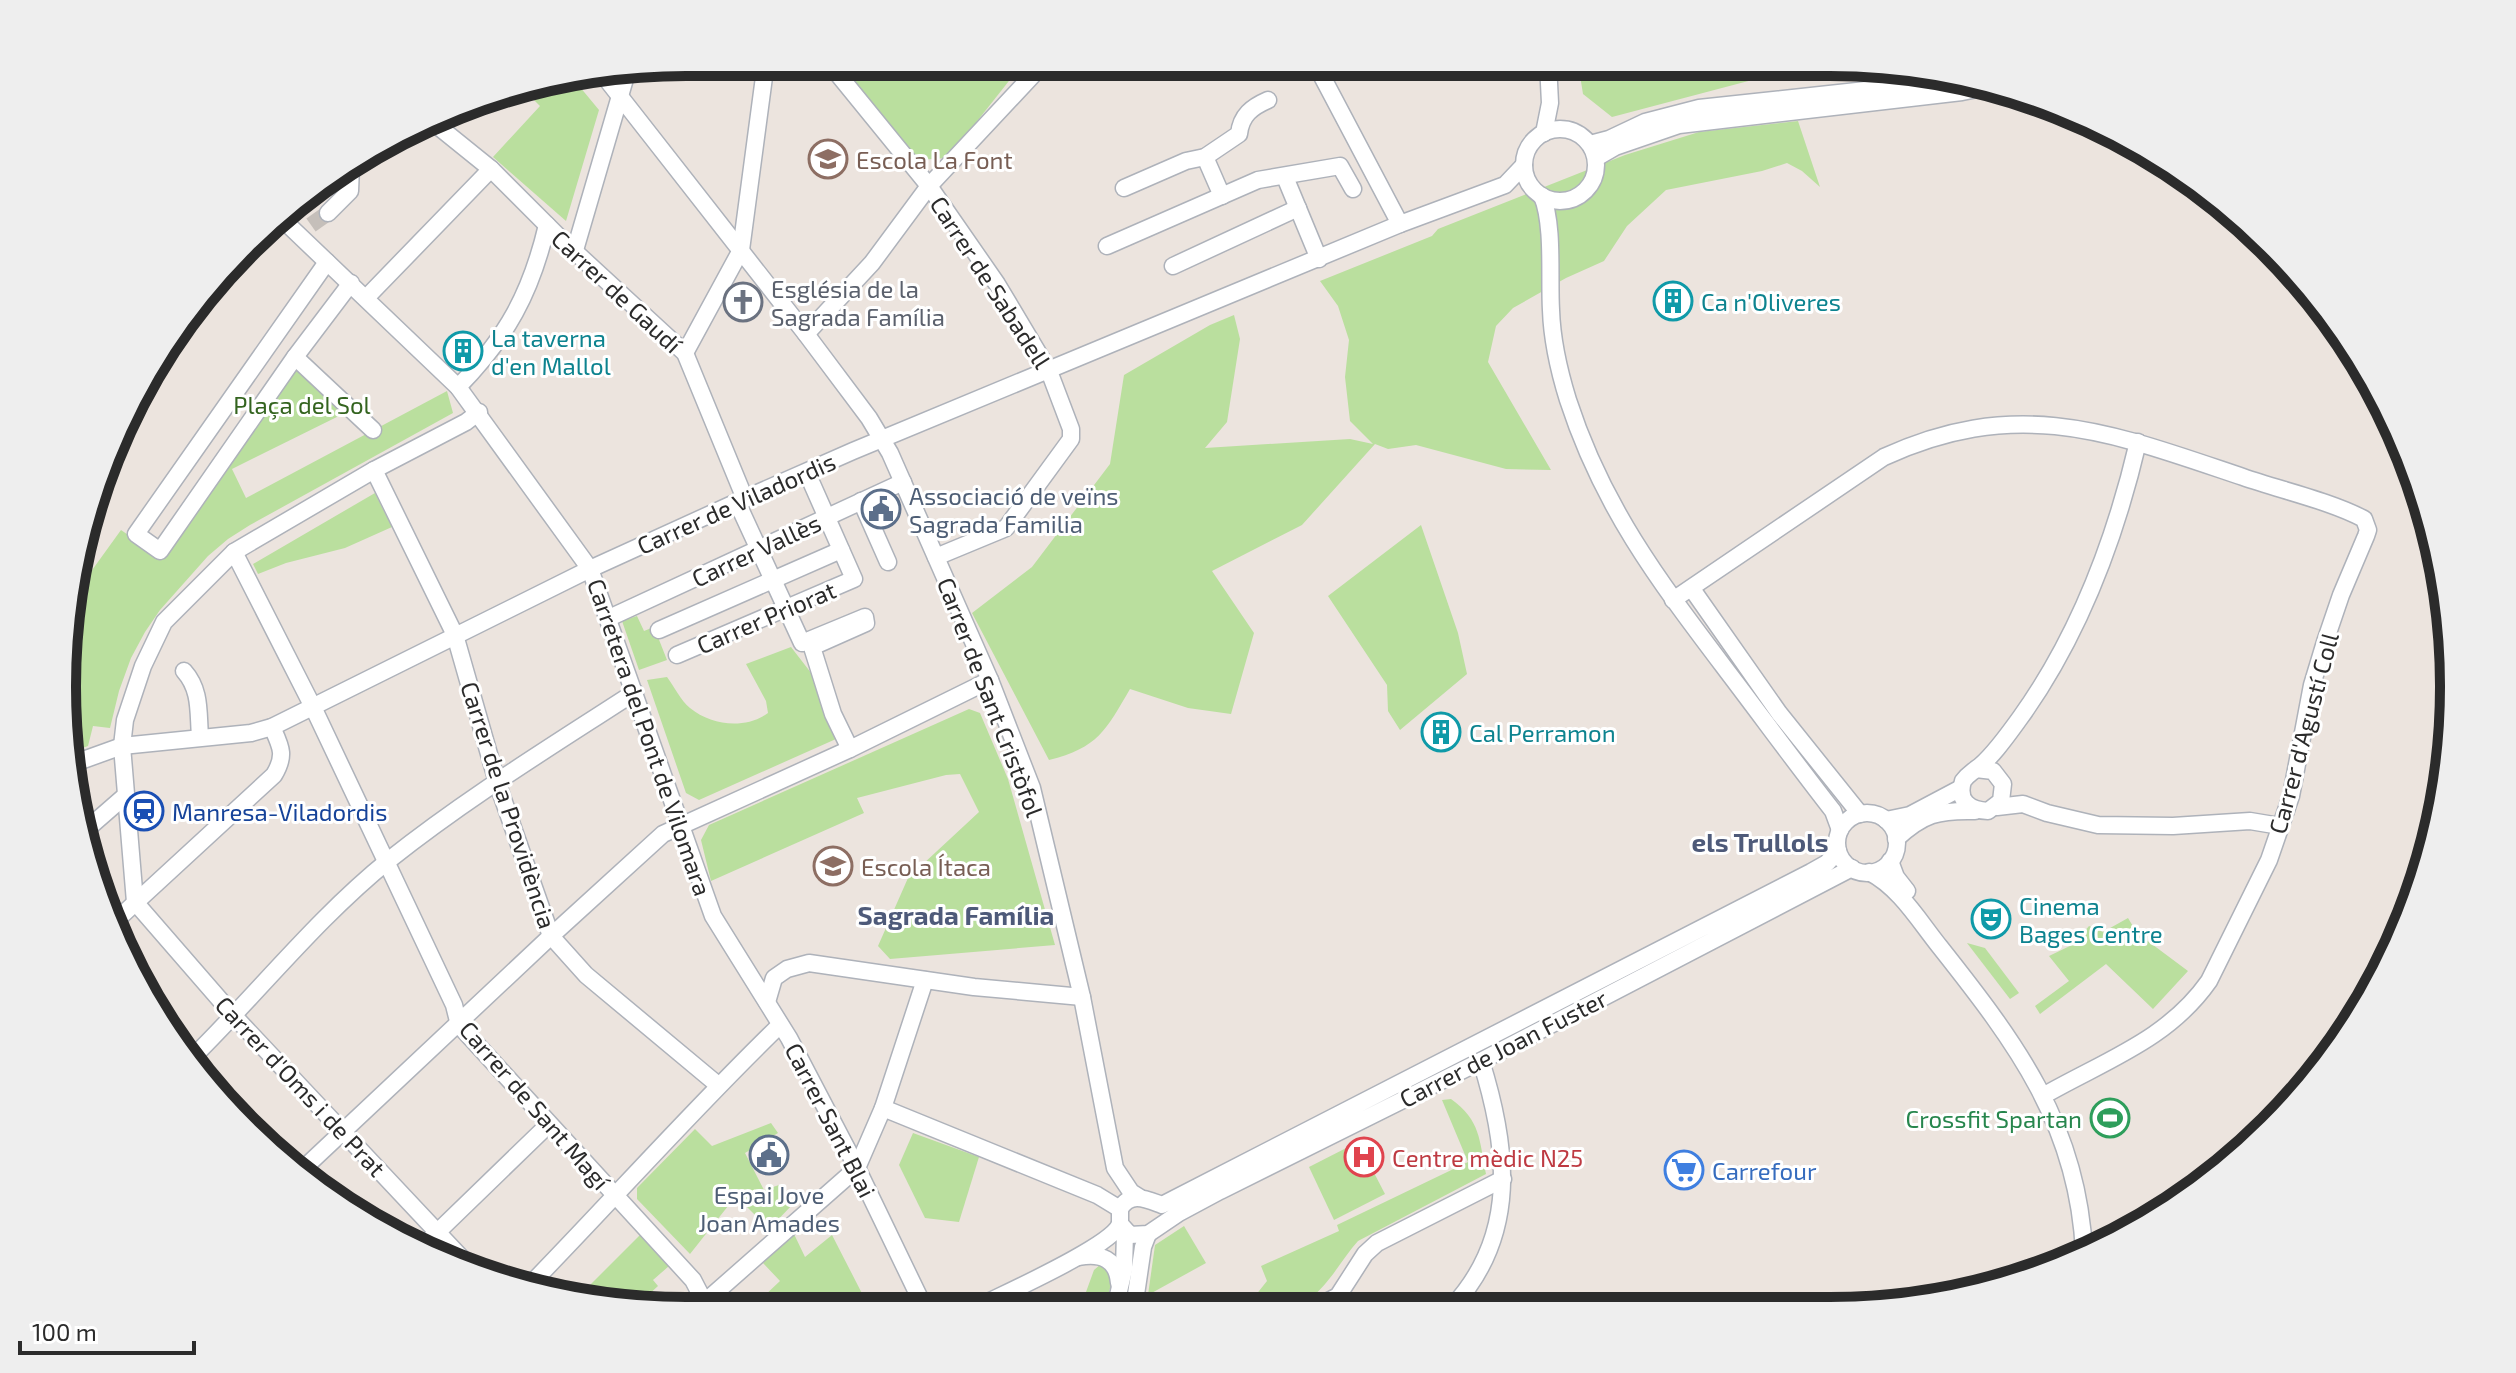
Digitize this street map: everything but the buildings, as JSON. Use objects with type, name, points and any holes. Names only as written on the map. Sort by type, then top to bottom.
[{"type":"street","points":[[685,353],[741,250],[764,76]]},
{"type":"street","name":"Carrer de Sabadell","points":[[839,76],[929,186],[997,284],[1049,371],[1071,429],[1071,439],[1006,528],[936,557]]},
{"type":"street","points":[[806,334],[872,263],[929,186],[1032,76]]},
{"type":"street","points":[[1322,76],[1400,224]]},
{"type":"street","points":[[1544,133],[1550,103],[1549,76]]},
{"type":"street","points":[[575,250],[625,79]]},
{"type":"street","name":"Carrer de Sant Cristòfol","points":[[608,81],[806,334],[883,440],[990,680],[1032,788],[1082,997]]},
{"type":"street","points":[[1593,151],[1609,139],[1645,122],[1699,108],[1924,84]]},
{"type":"street","points":[[1593,151],[1615,147],[1679,125],[1964,92]]},
{"type":"street","points":[[1124,188],[1186,161],[1205,157],[1239,134],[1240,124],[1251,108],[1268,100]]},
{"type":"street","points":[[1550,103],[1568,130]]},
{"type":"street","name":"Carrer de Gaudí","points":[[440,128],[491,169],[685,353],[759,549],[802,643],[865,617],[866,623],[812,647],[833,714],[850,749]]},
{"type":"street","points":[[1549,218],[1563,201],[1576,197],[1588,188],[1595,176],[1593,151],[1580,135],[1558,129],[1544,133],[1530,147],[1524,165],[1505,185],[1563,201]]},
{"type":"street","points":[[1205,157],[1222,196]]},
{"type":"street","points":[[1524,165],[1527,178],[1538,193],[1549,218],[1551,315],[1557,361],[1597,476],[1626,531],[1678,606],[1833,811],[1850,821],[1873,814],[1886,820],[1893,829],[1895,851],[1890,861],[1881,869],[1869,872]]},
{"type":"street","points":[[1107,246],[1258,180],[1340,166],[1353,189]]},
{"type":"street","points":[[366,298],[491,169]]},
{"type":"street","points":[[328,213],[350,191],[351,177]]},
{"type":"street","points":[[1285,177],[1319,259]]},
{"type":"street","name":"Carrer de Viladordis","points":[[80,761],[122,746],[251,733],[272,727],[590,569],[741,500],[1400,224],[1505,185]]},
{"type":"street","points":[[1173,266],[1298,208]]},
{"type":"street","name":"Carretera del Pont de Vilomara","points":[[290,223],[304,230],[327,262],[458,387],[590,569],[712,912],[726,938]]},
{"type":"street","points":[[458,387],[488,356],[510,325],[538,262],[547,225]]},
{"type":"street","points":[[327,262],[136,534],[160,551],[295,357],[351,283]]},
{"type":"street","points":[[295,357],[373,430]]},
{"type":"street","points":[[231,397],[256,413]]},
{"type":"street","points":[[853,451],[865,427],[864,410]]},
{"type":"street","points":[[135,902],[122,746],[125,720],[143,666],[164,622],[234,552],[479,412]]},
{"type":"street","points":[[1678,606],[1692,589],[1884,457],[1929,439],[1968,429],[2029,424],[2094,430],[2138,442],[2118,521],[2090,596],[2021,716],[1976,769],[1967,775],[1961,788],[1910,815],[1886,820]]},
{"type":"street","name":"Carrer d'Agustí Coll","points":[[2050,1092],[2168,1027],[2209,981],[2265,870],[2291,796],[2312,685],[2341,595],[2366,536],[2367,525],[2358,516],[2138,442]]},
{"type":"street","name":"Carrer de la Providència","points":[[374,470],[455,635],[497,782],[551,936],[586,975],[718,1085]]},
{"type":"street","name":"Carrer Vallès","points":[[609,618],[903,482]]},
{"type":"street","points":[[659,630],[841,550],[812,484]]},
{"type":"street","points":[[861,501],[888,562]]},
{"type":"street","name":"Carrer Priorat","points":[[677,655],[854,579],[841,550]]},
{"type":"street","name":"Carrer de Sant Magí","points":[[234,552],[388,861],[454,1005],[459,1025],[693,1280],[699,1297]]},
{"type":"street","points":[[1692,589],[1850,821]]},
{"type":"street","points":[[184,671],[195,682],[200,736]]},
{"type":"street","points":[[307,1165],[663,834],[850,749],[990,680]]},
{"type":"street","points":[[198,1052],[314,930],[388,861],[497,782],[635,692]]},
{"type":"street","points":[[120,916],[274,775],[282,763],[281,747],[272,727]]},
{"type":"street","points":[[1976,769],[1993,771],[2003,784],[2003,795],[1997,807]]},
{"type":"street","points":[[1961,788],[1966,804],[1975,811]]},
{"type":"street","points":[[92,824],[126,795]]},
{"type":"street","points":[[1896,839],[1928,814],[1951,810],[1988,811],[2023,804],[2098,825],[2173,826],[2250,821],[2280,826]]},
{"type":"street","points":[[1850,821],[1838,851],[1852,868],[1869,872],[1887,882],[1902,899],[2001,1028],[2032,1076],[2057,1125],[2071,1163],[2083,1242]]},
{"type":"street","name":"Carrer de Joan Fuster","points":[[1145,1198],[1162,1205],[1811,872],[1827,863],[1838,851]]},
{"type":"street","points":[[1890,861],[1896,877],[2008,1024],[2050,1092],[2078,1161],[2091,1238]]},
{"type":"street","name":"Carrer de Joan Fuster","points":[[1152,1232],[1220,1191],[1481,1061],[1852,868]]},
{"type":"street","name":"Carrer d'Oms i de Prat","points":[[135,902],[234,1016],[458,1253]]},
{"type":"street","name":"Carrer Sant Blai","points":[[726,938],[767,1002],[857,1168],[919,1297]]},
{"type":"street","points":[[767,1002],[774,978],[787,969],[809,963],[925,980],[1082,997],[1115,1168],[1131,1192],[1145,1198],[1158,1210],[1158,1223],[1143,1247],[1136,1297]]},
{"type":"street","points":[[714,1297],[857,1168],[883,1108],[925,980]]},
{"type":"street","points":[[537,1278],[718,1085],[780,1025]]},
{"type":"street","points":[[1460,1297],[1494,1236],[1501,1212],[1503,1179],[1499,1128],[1481,1061]]},
{"type":"street","points":[[883,1108],[1097,1195],[1136,1237],[1152,1232]]},
{"type":"street","points":[[429,1240],[548,1125]]},
{"type":"street","points":[[1336,1297],[1365,1254],[1377,1243],[1503,1179]]},
{"type":"street","points":[[1117,1297],[1124,1270],[1122,1222],[1126,1201],[1145,1198]]},
{"type":"street","points":[[998,1297],[1117,1233],[1122,1222]]},
{"type":"street","points":[[1074,1258],[1093,1255],[1109,1260],[1115,1266],[1119,1290]]},
{"type":"green space","points":[[848,76],[1013,76],[948,158],[917,160]]},
{"type":"green space","points":[[1580,76],[1806,76],[1756,79],[1612,117],[1583,94]]},
{"type":"green space","points":[[579,86],[599,110],[566,221],[493,157],[540,106],[531,97]]},
{"type":"green space","points":[[1798,121],[1820,187],[1787,163],[1666,190],[1627,226],[1604,261],[1513,308],[1496,326],[1488,362],[1551,470],[1506,469],[1416,445],[1388,449],[1375,444],[1302,525],[1212,571],[1254,633],[1231,714],[1188,708],[1130,689],[1107,726],[1090,743],[1049,760],[972,613],[1032,567],[1110,464],[1124,375],[1210,325],[1234,315],[1240,339],[1227,422],[1205,448],[1350,439],[1373,444],[1350,421],[1345,377],[1349,340],[1338,306],[1320,281],[1432,236],[1438,229],[1625,155],[1699,132]]},
{"type":"green space","name":"Plaça del Sol","points":[[297,363],[349,411],[232,469],[246,498],[447,391],[453,413],[250,525],[208,556],[160,610],[145,632],[131,658],[110,728],[93,726],[88,746],[79,749],[77,647],[86,579],[121,530],[160,557]]},
{"type":"green space","points":[[375,493],[392,527],[345,548],[286,563],[258,574],[253,564]]},
{"type":"green space","points":[[1421,525],[1458,633],[1467,674],[1400,730],[1388,711],[1387,685],[1328,596]]},
{"type":"green space","points":[[637,616],[644,631],[654,627],[667,660],[639,670],[622,621]]},
{"type":"green space","points":[[791,647],[815,678],[836,739],[699,800],[686,793],[647,680],[667,677],[687,705],[708,719],[729,723],[750,722],[768,713],[766,701],[746,664]]},
{"type":"green space","points":[[969,709],[980,713],[1008,779],[1055,945],[890,959],[878,946],[908,878],[979,812],[960,774],[857,798],[864,813],[711,881],[701,840],[709,825]]},
{"type":"green space","points":[[2438,737],[2428,806],[2413,864]]},
{"type":"green space","points":[[2128,918],[2137,933],[2188,971],[2153,1009],[2106,964],[2040,1014],[2035,1006],[2069,981],[2049,956],[2074,944],[2089,926],[2103,932]]},
{"type":"green space","points":[[1967,943],[1985,948],[2019,993],[2010,999]]},
{"type":"green space","points":[[1451,1099],[1473,1123],[1486,1174],[1358,1241],[1312,1297],[1253,1297],[1267,1281],[1261,1266],[1339,1231],[1337,1225],[1468,1162],[1442,1100]]},
{"type":"green space","points":[[771,1123],[778,1133],[745,1153],[764,1190],[782,1184],[794,1203],[769,1229],[736,1196],[690,1254],[637,1199],[637,1188],[695,1129],[712,1146]]},
{"type":"green space","points":[[913,1133],[979,1157],[959,1222],[925,1218],[899,1165]]},
{"type":"green space","points":[[1358,1142],[1385,1194],[1334,1220],[1309,1167]]},
{"type":"green space","points":[[1184,1226],[1206,1263],[1148,1295],[1155,1245]]},
{"type":"green space","points":[[794,1234],[805,1257],[832,1235],[864,1297],[763,1297],[780,1281],[763,1263]]},
{"type":"green space","points":[[640,1235],[669,1266],[653,1280],[658,1286],[647,1296],[587,1288]]},
{"type":"green space","points":[[1101,1264],[1106,1265],[1112,1282],[1107,1297],[1077,1297],[1086,1292],[1094,1270]]},
{"type":"tunnel","points":[[311,225],[328,213]]},
{"type":"place","name":"Escola La Font","points":[[828,159]]},
{"type":"place","name":"Ca n'Oliveres","points":[[1673,301]]},
{"type":"place","name":"Església de la Sagrada Família","points":[[743,302]]},
{"type":"place","name":"La taverna d'en Mallol","points":[[463,351]]},
{"type":"place","name":"Associació de veïns Sagrada Familia","points":[[881,509]]},
{"type":"place","name":"Cal Perramon","points":[[1441,732]]},
{"type":"place","name":"Manresa-Viladordis","points":[[144,811]]},
{"type":"place","name":"Escola Ítaca","points":[[833,866]]},
{"type":"place","name":"Cinema Bages Centre","points":[[1991,919]]},
{"type":"place","name":"Crossfit Spartan","points":[[2110,1118]]},
{"type":"place","name":"Espai Jove Joan Amades","points":[[769,1155]]},
{"type":"place","name":"Centre mèdic N25","points":[[1364,1157]]},
{"type":"place","name":"Carrefour","points":[[1684,1170]]},
{"type":"district","name":"els Trullols","points":[[1760,841]]},
{"type":"district","name":"Sagrada Família","points":[[956,914]]}]
